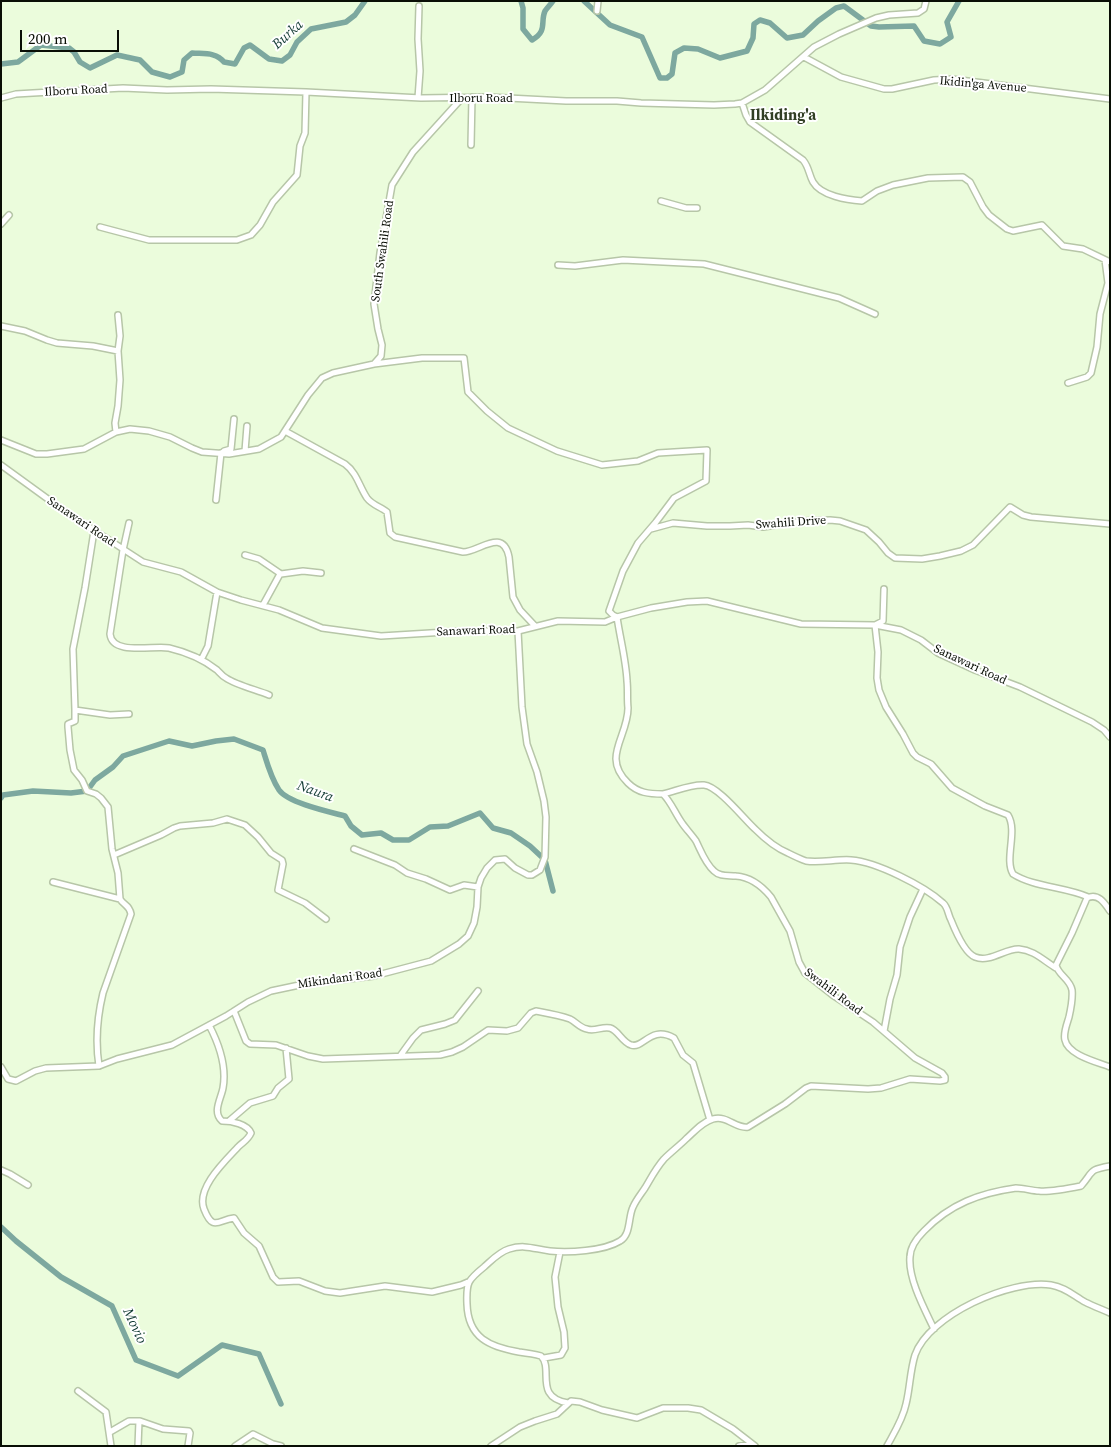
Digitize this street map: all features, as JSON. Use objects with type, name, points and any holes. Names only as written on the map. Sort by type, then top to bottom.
[{"type":"street","points":[[597,11],[598,1]]},
{"type":"street","name":"Ilboru Road","points":[[1,98],[16,94],[123,88],[306,92],[418,98],[489,97],[714,105],[742,103],[765,90],[824,41],[869,20],[889,15],[918,13],[924,10],[926,1]]},
{"type":"street","points":[[418,98],[420,6]]},
{"type":"street","name":"Ikidin'ga Avenue","points":[[804,57],[841,77],[887,90],[934,80],[952,79],[1110,99]]},
{"type":"street","points":[[100,227],[149,240],[237,240],[251,235],[260,226],[274,202],[297,175],[300,146],[305,133],[306,92]]},
{"type":"street","name":"South Swahili Road","points":[[374,364],[381,356],[382,345],[374,304],[380,253],[392,185],[413,152],[462,98]]},
{"type":"street","points":[[471,145],[472,98]]},
{"type":"street","points":[[742,103],[750,122],[803,160],[808,166],[814,184],[823,192],[862,201],[877,191],[893,185],[928,178],[963,177],[970,182],[989,215],[1007,230],[1011,231],[1042,225],[1063,246],[1086,250],[1107,261],[1108,283],[1100,314],[1097,350],[1091,373],[1087,377],[1068,383]]},
{"type":"street","points":[[661,201],[686,208],[697,208]]},
{"type":"street","points":[[1,224],[9,215]]},
{"type":"street","points":[[558,265],[576,266],[624,260],[704,264],[839,298],[875,314]]},
{"type":"street","points":[[116,432],[120,380],[118,315]]},
{"type":"street","points":[[1,326],[25,331],[57,343],[93,346],[118,351]]},
{"type":"street","points":[[1,440],[36,454],[47,454],[84,449],[116,432],[130,429],[149,431],[170,437],[202,452],[230,454],[260,449],[281,437],[308,395],[322,378],[333,373],[374,364],[422,358],[464,358],[468,392],[508,428],[557,451],[602,465],[638,461],[658,453],[707,450],[706,481],[674,498],[638,543],[623,571],[609,611],[617,617],[627,681],[628,716],[617,746],[615,762],[619,772],[629,784],[647,794],[663,794],[697,785],[706,785],[715,789],[756,830],[785,852],[809,861],[851,860],[871,864],[901,876],[946,905],[950,920],[961,941],[975,957],[986,958],[1022,949],[1038,955],[1056,968],[1072,988],[1072,1003],[1064,1035],[1067,1045],[1073,1052],[1110,1067]]},
{"type":"street","points":[[222,453],[231,449],[234,420]]},
{"type":"street","points":[[245,451],[247,426]]},
{"type":"street","points":[[285,431],[352,470],[358,478],[367,498],[387,512],[390,533],[395,537],[461,552],[469,552],[488,542],[496,542],[503,545],[509,557],[511,592],[514,602],[535,626]]},
{"type":"street","points":[[216,500],[222,453]]},
{"type":"street","name":"Sanawari Road","points":[[1,465],[94,531],[143,562],[182,572],[217,592],[240,600],[264,605],[322,628],[381,636],[464,631],[518,631],[558,621],[605,622],[651,608],[707,601],[801,624],[875,625],[901,630],[921,640],[938,652],[975,670],[1010,683],[1092,722],[1104,730],[1110,737]]},
{"type":"street","name":"Swahili Drive","points":[[651,529],[673,522],[707,526],[748,525],[763,527],[802,520],[840,521],[866,530],[895,558],[922,559],[961,551],[973,546],[1010,507],[1023,515],[1031,517],[1110,524]]},
{"type":"street","points":[[129,523],[110,634],[116,645],[137,649],[170,648],[194,656],[228,680],[269,695]]},
{"type":"street","points":[[94,531],[73,649],[75,721],[68,724],[68,727],[74,770],[82,780],[87,791],[101,798],[108,807],[111,843],[118,873],[120,899]]},
{"type":"street","points":[[245,555],[259,559],[280,574],[303,571],[321,573]]},
{"type":"street","points":[[264,605],[280,574]]},
{"type":"street","points":[[884,589],[883,620],[875,625],[879,690],[886,707],[913,753],[931,764],[952,788],[985,806],[1008,815],[1010,821],[1010,865],[1013,874],[1036,883],[1088,897],[1100,898],[1110,911]]},
{"type":"street","points":[[201,660],[208,646],[217,592]]},
{"type":"street","name":"Mikindani Road","points":[[1,1067],[8,1078],[16,1081],[35,1071],[46,1068],[99,1066],[124,1057],[172,1045],[271,991],[304,984],[374,976],[431,961],[459,944],[468,936],[474,923],[478,886],[487,868],[495,860],[505,859],[515,868],[528,875],[532,875],[540,870],[545,856],[546,816],[537,772],[527,744],[522,707],[518,631]]},
{"type":"street","points":[[75,710],[110,715],[130,714]]},
{"type":"street","name":"Swahili Road","points":[[663,794],[715,872],[721,875],[737,876],[754,882],[772,896],[790,931],[799,962],[805,973],[884,1031],[915,1058],[942,1073],[946,1079],[940,1081],[910,1079],[868,1090],[811,1086],[748,1127],[743,1128],[722,1118],[710,1120]]},
{"type":"street","points":[[114,855],[180,826],[230,820],[245,825],[271,853],[282,860],[283,864],[278,890],[305,903],[326,919]]},
{"type":"street","points":[[354,849],[450,890],[464,884],[478,886]]},
{"type":"street","points":[[53,882],[120,899],[128,905],[131,914],[103,993],[96,1040],[99,1066]]},
{"type":"street","points":[[884,1031],[897,975],[900,947],[910,917],[923,889]]},
{"type":"street","points":[[1056,968],[1057,960],[1072,933],[1084,902],[1088,897]]},
{"type":"street","points":[[400,1056],[421,1030],[455,1020],[478,991]]},
{"type":"street","points":[[209,1025],[218,1043],[224,1069],[223,1088],[217,1113],[222,1121],[244,1126],[251,1133],[249,1138],[229,1156],[210,1179],[203,1197],[203,1204],[209,1218],[216,1223],[234,1218],[244,1233],[259,1246],[275,1280],[281,1282],[299,1280],[325,1291],[340,1293],[385,1286],[432,1292],[468,1282],[502,1252],[509,1249],[526,1246],[560,1252],[585,1250],[620,1241],[627,1233],[633,1206],[659,1166],[696,1129],[710,1120],[693,1063],[682,1055],[674,1038],[663,1034],[654,1034],[638,1045],[632,1045],[610,1028],[586,1029],[571,1019],[536,1011],[531,1013],[518,1028],[506,1031],[488,1030],[463,1047],[435,1056],[323,1058],[308,1056],[272,1045],[248,1043],[234,1011]]},
{"type":"street","points":[[228,1121],[250,1103],[273,1096],[278,1088],[289,1079],[286,1048]]},
{"type":"street","points":[[934,1329],[912,1277],[910,1252],[915,1242],[934,1221],[950,1208],[984,1195],[1017,1188],[1040,1192],[1081,1186],[1092,1172],[1098,1168],[1110,1166]]},
{"type":"street","points":[[1,1170],[28,1185]]},
{"type":"street","points":[[544,1358],[561,1355],[565,1348],[564,1328],[558,1307],[555,1277],[560,1252]]},
{"type":"street","points":[[468,1282],[467,1309],[470,1322],[478,1337],[507,1350],[540,1355],[544,1358],[546,1364],[546,1380],[550,1393],[557,1401],[568,1403]]},
{"type":"street","points":[[886,1446],[906,1406],[915,1355],[924,1340],[934,1329],[955,1313],[994,1294],[1012,1288],[1037,1284],[1052,1285],[1065,1289],[1085,1302],[1110,1313]]},
{"type":"street","points":[[78,1391],[106,1411],[111,1446]]},
{"type":"street","points":[[491,1446],[520,1427],[557,1414],[571,1401],[637,1418],[662,1408],[701,1410],[733,1429],[755,1446]]},
{"type":"street","points":[[110,1432],[124,1423],[139,1421],[153,1424],[163,1429],[189,1431],[188,1446]]},
{"type":"street","points":[[138,1446],[139,1421]]},
{"type":"street","points":[[235,1446],[253,1434],[281,1446]]},
{"type":"street","points":[[739,1446],[749,1444],[755,1446]]},
{"type":"waterway","name":"Burka","points":[[1,64],[18,62],[41,45],[69,48],[80,62],[90,68],[117,55],[140,60],[152,72],[170,77],[182,72],[184,60],[192,53],[214,55],[224,62],[235,64],[244,48],[250,45],[269,59],[282,61],[290,55],[297,42],[311,29],[346,22],[355,15],[365,1]]},
{"type":"waterway","name":"Burka","points":[[521,1],[523,29],[532,40],[542,30],[545,11],[553,1]]},
{"type":"waterway","name":"Burka","points":[[584,1],[610,25],[642,37],[660,78],[667,78],[672,74],[675,53],[684,48],[698,49],[720,58],[747,51],[753,38],[754,24],[760,20],[770,23],[787,38],[803,35],[836,8],[844,6],[871,26],[914,26],[924,41],[940,44],[951,37],[947,22],[959,1]]},
{"type":"waterway","name":"Naura","points":[[1,798],[3,795],[33,791],[71,793],[87,791],[95,780],[113,767],[123,756],[169,741],[192,746],[234,739],[263,750],[274,781],[284,795],[310,806],[345,816],[351,826],[362,835],[381,833],[393,840],[409,840],[430,827],[448,826],[480,813],[493,828],[511,833],[530,846],[545,860],[553,891]]},
{"type":"waterway","name":"Movio","points":[[1,1227],[61,1277],[112,1306],[136,1360],[178,1376],[222,1345],[259,1354],[281,1404]]},
{"type":"district","name":"Ilkiding'a","points":[[783,116]]}]
